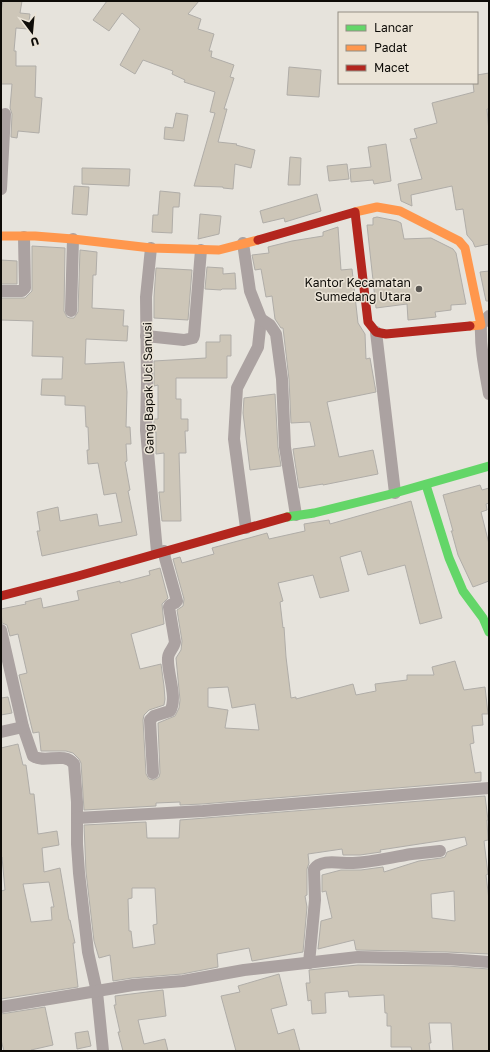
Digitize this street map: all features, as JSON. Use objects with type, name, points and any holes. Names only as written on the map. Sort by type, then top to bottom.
[{"type":"street","points":[[1,189],[5,114]]},
{"type":"street","points":[[1,236],[73,239],[151,248],[201,250],[229,248],[377,207],[400,211],[459,241],[465,248],[468,257],[480,325],[481,350],[489,394]]},
{"type":"street","points":[[356,212],[368,322],[376,332],[395,493]]},
{"type":"street","points":[[1,291],[22,291],[25,288],[24,236]]},
{"type":"street","points":[[71,311],[73,239]]},
{"type":"street","points":[[243,243],[250,291],[261,319],[258,347],[237,388],[234,439],[246,528]]},
{"type":"street","name":"Gang Bapak Uci Sanusi","points":[[151,248],[146,297],[146,430],[160,552],[164,558],[177,601],[170,605],[169,609],[175,642],[174,647],[168,656],[167,665],[173,700],[170,711],[154,716],[150,720],[153,773]]},
{"type":"street","points":[[146,336],[184,340],[192,338],[194,335],[201,250]]},
{"type":"street","points":[[376,332],[386,334],[480,325],[489,316]]},
{"type":"street","points":[[261,319],[270,325],[276,334],[282,379],[285,447],[296,516]]},
{"type":"street","points":[[1,596],[78,576],[246,528],[395,493],[489,466]]},
{"type":"street","points":[[426,485],[449,558],[463,591],[483,618],[489,632]]},
{"type":"street","points":[[1,630],[23,728],[33,756],[41,759],[70,759],[74,764],[79,873],[88,952],[96,992],[103,1051]]},
{"type":"street","points":[[1,732],[23,728]]},
{"type":"street","points":[[77,818],[203,811],[489,788]]},
{"type":"street","points":[[309,963],[315,900],[314,869],[316,866],[331,863],[379,861],[412,854],[440,851]]},
{"type":"street","points":[[1,1007],[133,985],[183,980],[244,970],[358,957],[447,959],[489,962]]},
{"type":"building","points":[[3,1],[22,1],[20,13],[30,14],[28,29],[16,28],[14,51],[16,51],[16,66],[36,66],[35,97],[42,98],[39,133],[18,131],[17,138],[11,137],[12,114],[10,108],[12,84],[1,84],[1,11]]},
{"type":"building","points":[[107,1],[199,1],[188,14],[201,19],[198,29],[214,34],[209,51],[212,51],[211,57],[234,65],[230,77],[234,78],[224,109],[227,109],[218,142],[237,144],[236,145],[255,150],[251,168],[235,164],[233,189],[223,187],[194,186],[215,113],[210,112],[215,92],[184,82],[185,80],[172,74],[173,71],[143,60],[135,74],[120,65],[140,29],[122,13],[109,31],[93,20]]},
{"type":"building","points":[[289,67],[321,70],[319,97],[287,95]]},
{"type":"building","points":[[489,73],[489,109],[487,109],[489,132],[489,244],[475,247],[467,235],[463,209],[456,210],[452,186],[411,195],[412,206],[401,201],[398,184],[422,179],[410,139],[417,138],[414,129],[437,123],[432,103],[474,92],[473,84],[478,84],[478,75]]},
{"type":"building","points":[[176,113],[188,115],[184,141],[164,139],[165,127],[173,128]]},
{"type":"building","points":[[386,144],[391,181],[374,184],[373,180],[351,182],[350,169],[371,167],[368,147]]},
{"type":"building","points":[[290,157],[301,158],[300,185],[288,185]]},
{"type":"building","points":[[347,164],[349,179],[329,181],[327,166]]},
{"type":"building","points":[[82,168],[130,169],[129,186],[82,184]]},
{"type":"building","points":[[74,186],[89,187],[87,215],[72,214]]},
{"type":"building","points":[[160,191],[180,193],[179,207],[173,207],[172,233],[152,232],[153,215],[158,215]]},
{"type":"building","points":[[317,194],[321,211],[285,222],[284,218],[263,223],[260,211]]},
{"type":"building","points":[[200,214],[221,216],[219,234],[198,239]]},
{"type":"building","points":[[377,217],[401,223],[404,239],[431,238],[453,249],[456,253],[466,304],[451,305],[451,310],[435,312],[436,317],[408,320],[407,304],[376,308],[367,225],[373,225],[373,218]]},
{"type":"building","points":[[338,227],[341,270],[352,269],[358,323],[365,334],[366,359],[370,358],[376,392],[327,402],[339,457],[373,450],[378,474],[323,485],[299,488],[293,449],[315,446],[310,422],[291,423],[289,379],[283,328],[281,328],[275,319],[272,296],[266,297],[261,269],[255,270],[252,255],[269,253],[268,247],[323,236],[323,232]]},
{"type":"building","points":[[32,246],[65,248],[64,311],[67,317],[74,318],[78,312],[80,250],[97,252],[96,275],[93,275],[92,308],[124,310],[123,326],[128,326],[127,341],[86,339],[85,364],[124,362],[127,392],[126,427],[130,427],[131,444],[126,444],[127,461],[125,462],[130,490],[128,491],[137,535],[42,556],[37,531],[40,531],[37,512],[58,507],[60,521],[97,514],[99,526],[122,522],[116,493],[104,495],[98,463],[88,464],[88,427],[86,427],[85,406],[65,405],[65,396],[41,395],[42,379],[62,379],[63,357],[32,356],[33,321],[1,320],[1,298],[25,298],[32,291]]},
{"type":"building","points":[[1,260],[17,261],[17,284],[1,284]]},
{"type":"building","points":[[207,267],[223,268],[223,274],[235,273],[236,289],[205,289]]},
{"type":"building","points":[[156,268],[192,270],[188,320],[154,318]]},
{"type":"building","points":[[489,271],[489,301],[486,301],[480,272]]},
{"type":"building","points":[[220,335],[231,335],[231,356],[227,356],[227,378],[176,378],[176,399],[181,399],[181,419],[188,419],[188,431],[185,431],[186,453],[179,453],[181,521],[162,521],[159,492],[164,492],[164,453],[156,454],[156,432],[154,432],[154,419],[158,419],[158,385],[154,386],[154,361],[206,358],[206,342],[220,342]]},
{"type":"building","points":[[275,394],[278,447],[281,466],[250,470],[243,413],[244,398]]},
{"type":"building","points":[[480,485],[482,490],[489,488],[489,503],[486,504],[487,510],[481,512],[489,544],[489,581],[473,587],[458,555],[443,495]]},
{"type":"building","points":[[411,501],[442,618],[420,624],[405,565],[368,575],[361,551],[340,557],[349,591],[320,598],[313,575],[278,583],[283,601],[280,602],[291,698],[296,697],[296,699],[353,684],[356,695],[376,691],[375,684],[407,680],[407,675],[434,675],[432,667],[455,661],[464,690],[485,687],[488,714],[482,714],[483,725],[472,726],[474,743],[470,744],[475,773],[481,772],[481,781],[202,804],[180,805],[180,802],[156,803],[156,806],[84,810],[81,763],[79,759],[73,753],[66,751],[41,751],[39,732],[33,733],[19,675],[27,673],[18,634],[10,636],[7,625],[2,623],[1,609],[26,604],[25,602],[41,598],[43,608],[79,600],[77,591],[120,581],[120,583],[150,575],[149,571],[160,568],[168,598],[162,604],[164,624],[131,634],[140,669],[161,664],[165,699],[164,705],[149,710],[144,715],[143,720],[146,774],[149,779],[154,780],[159,777],[160,773],[158,723],[175,716],[179,708],[180,700],[176,658],[181,650],[182,641],[177,610],[183,606],[184,599],[173,559],[180,557],[182,563],[214,554],[212,548],[267,533],[269,539],[305,531],[304,524],[329,520],[330,524]],"holes":[[[228,687],[232,708],[255,704],[259,730],[225,728],[228,710],[208,707],[208,688]]]},
{"type":"building","points":[[8,697],[12,713],[1,715],[1,698]]},
{"type":"building","points":[[18,744],[23,765],[26,765],[30,794],[34,794],[38,834],[57,831],[59,845],[42,848],[44,872],[60,868],[69,920],[75,943],[73,943],[78,987],[1,999],[1,891],[5,890],[2,857],[1,858],[1,748]],"holes":[[[49,882],[54,907],[51,907],[52,920],[31,922],[23,884]]]},
{"type":"building","points":[[485,796],[488,820],[488,840],[484,841],[488,874],[486,875],[489,900],[489,954],[356,950],[354,940],[318,949],[321,921],[332,918],[326,891],[322,892],[322,875],[341,870],[361,870],[383,867],[384,872],[419,861],[445,857],[447,852],[467,845],[465,837],[380,850],[381,852],[360,855],[343,855],[342,849],[308,854],[309,863],[307,869],[307,895],[305,896],[307,907],[303,952],[252,961],[249,948],[217,954],[218,967],[182,974],[113,981],[110,955],[99,958],[94,941],[86,872],[84,825],[146,822],[147,838],[179,838],[180,820]],"holes":[[[132,888],[155,888],[157,924],[153,925],[155,944],[133,948],[131,931],[129,931],[128,899],[132,898]],[[454,891],[455,921],[432,918],[431,894]]]},
{"type":"building","points":[[358,965],[447,966],[489,969],[489,1051],[453,1051],[451,1023],[429,1023],[431,1043],[429,1043],[430,1051],[412,1051],[411,1047],[391,1047],[391,1026],[387,1026],[387,1013],[385,1013],[384,995],[349,997],[348,991],[325,993],[326,1013],[312,1014],[311,1000],[308,1001],[306,983],[310,983],[309,970]]},
{"type":"building","points":[[279,974],[287,1005],[271,1009],[278,1034],[294,1029],[300,1051],[236,1051],[221,996],[240,992],[238,986]]},
{"type":"building","points":[[163,990],[166,1016],[138,1020],[144,1044],[165,1039],[168,1051],[123,1051],[118,1032],[120,1032],[114,1005],[116,1005],[115,996]]},
{"type":"building","points":[[45,1007],[53,1045],[31,1051],[4,1051],[1,1040],[1,1014]]},
{"type":"building","points":[[88,1031],[91,1046],[77,1049],[75,1033]]},
{"type":"traffic: fast","points":[[287,517],[314,513],[395,493],[489,466]]},
{"type":"traffic: fast","points":[[426,485],[449,558],[463,591],[483,618],[489,632]]},
{"type":"traffic: slow","points":[[355,212],[377,207],[400,211],[459,241],[465,248],[481,325],[470,326]]},
{"type":"traffic: slow","points":[[1,236],[35,236],[73,239],[151,248],[219,250],[258,240]]},
{"type":"traffic: jam","points":[[258,240],[355,212],[368,322],[376,332],[386,334],[470,326]]},
{"type":"traffic: jam","points":[[1,596],[78,576],[287,517]]},
{"type":"place","name":"Kantor Kecamatan Sumedang Utara","points":[[419,289]]}]
